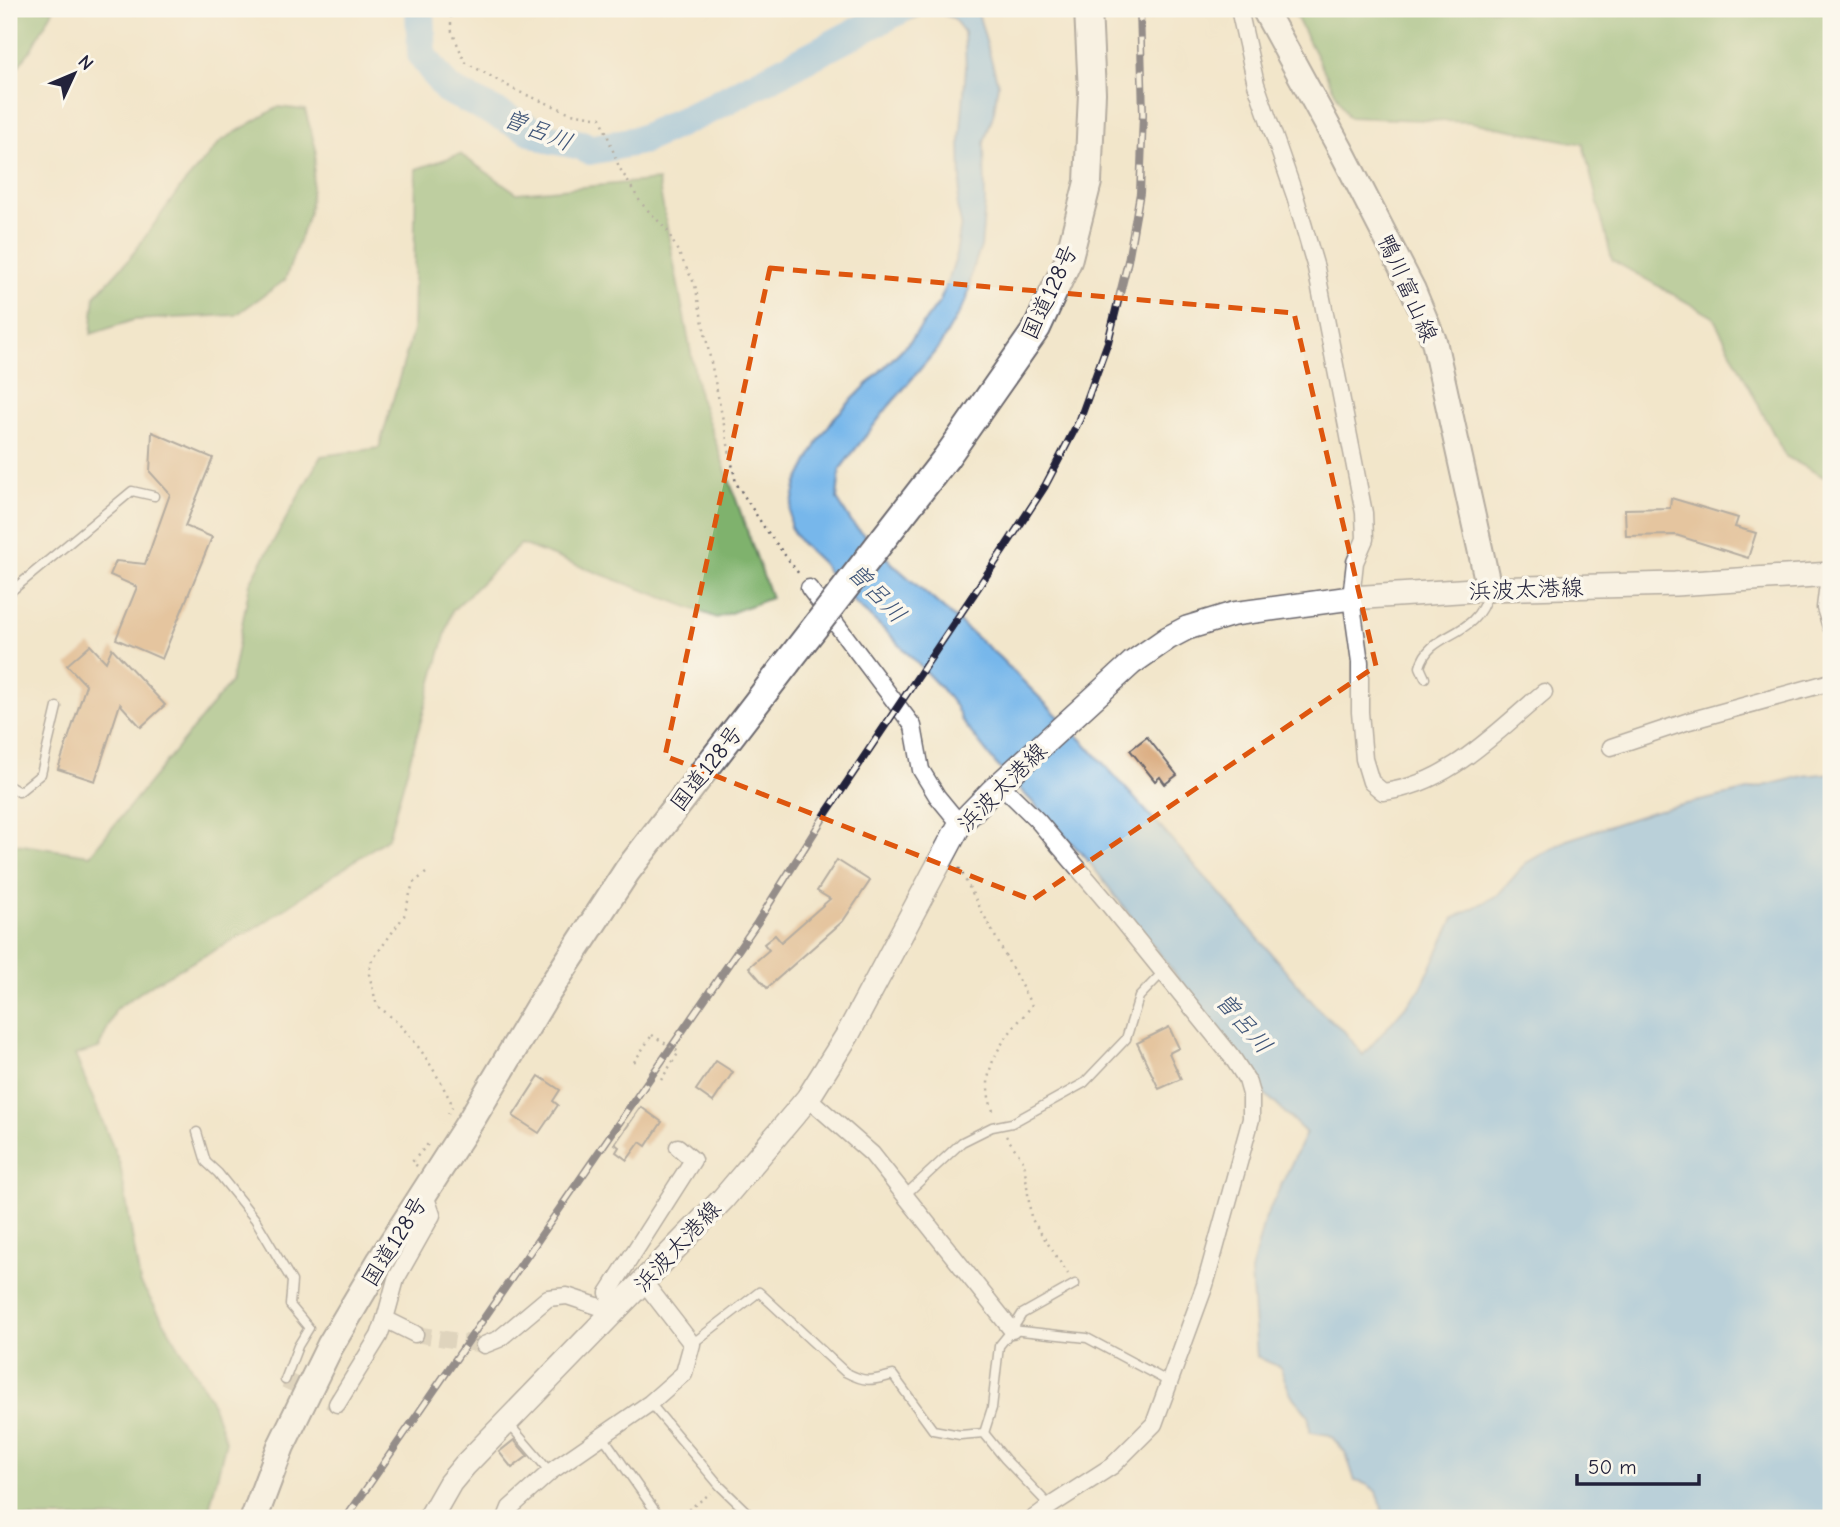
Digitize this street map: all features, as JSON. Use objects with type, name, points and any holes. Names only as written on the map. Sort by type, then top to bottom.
[{"type":"highway","name":"国道128号","points":[[254,1518],[281,1446],[331,1346],[381,1260],[474,1117],[544,998],[627,871],[946,458],[1037,328],[1068,261],[1088,182],[1092,93],[1088,9]]},
{"type":"main road","name":"鴨川富山線","points":[[1264,9],[1413,290],[1434,341],[1489,589]]},
{"type":"main road","name":"浜波太港線","points":[[430,1518],[450,1483],[731,1189],[808,1098],[848,1034],[960,824],[1132,663],[1168,638],[1186,628],[1233,614],[1351,598],[1489,589],[1675,584],[1830,574]]},
{"type":"street","points":[[1240,9],[1256,84],[1295,196],[1316,268],[1364,513],[1365,539],[1355,562],[1351,598],[1360,662],[1364,759],[1371,782],[1383,792],[1401,790],[1456,766],[1544,692]]},
{"type":"street","points":[[1830,574],[1825,608],[1831,627]]},
{"type":"street","points":[[809,587],[913,726],[921,770],[937,796],[960,824]]},
{"type":"street","points":[[1611,747],[1689,721],[1831,682]]},
{"type":"street","points":[[1004,781],[1020,806],[1038,821],[1232,1057],[1247,1080],[1251,1094],[1251,1119],[1205,1285],[1154,1424],[1112,1465],[1034,1518]]},
{"type":"street","points":[[808,1098],[872,1154],[1013,1330]]},
{"type":"street","points":[[615,1312],[608,1293],[693,1160],[678,1147]]},
{"type":"street","points":[[337,1404],[379,1336],[396,1279],[432,1215],[429,1186]]},
{"type":"street","points":[[506,1518],[510,1508],[550,1472],[650,1403],[684,1373],[692,1344],[644,1282]]},
{"type":"street","points":[[484,1345],[499,1339],[548,1298],[566,1296],[615,1312]]},
{"type":"street","points":[[385,1319],[415,1334]]},
{"type":"lane","points":[[9,593],[132,491],[153,496]]},
{"type":"lane","points":[[1425,678],[1420,667],[1423,655],[1431,647],[1458,633],[1475,620],[1482,612],[1489,589]]},
{"type":"lane","points":[[9,786],[19,793],[41,774],[57,707]]},
{"type":"lane","points":[[905,1195],[962,1142],[999,1125],[1012,1123],[1084,1083],[1126,1038],[1139,996],[1163,972]]},
{"type":"lane","points":[[197,1132],[206,1162],[254,1219],[292,1281],[290,1306],[309,1328],[298,1346],[285,1380]]},
{"type":"lane","points":[[984,1433],[992,1408],[999,1346],[1022,1314],[1075,1284]]},
{"type":"lane","points":[[692,1344],[759,1292],[845,1372],[861,1380],[870,1381],[893,1376],[933,1430],[960,1435],[984,1433]]},
{"type":"lane","points":[[1013,1330],[1087,1338],[1171,1383]]},
{"type":"lane","points":[[650,1403],[720,1486],[753,1518]]},
{"type":"lane","points":[[507,1422],[550,1472]]},
{"type":"lane","points":[[984,1433],[1004,1460],[1050,1506]]},
{"type":"lane","points":[[602,1435],[660,1518]]},
{"type":"path","points":[[451,9],[452,29],[465,62],[517,91],[572,113],[601,118],[619,167],[641,203],[667,230],[695,285],[736,483],[764,527],[809,587]]},
{"type":"path","points":[[948,847],[1032,1006],[992,1058],[987,1076],[989,1103],[999,1125],[1024,1162],[1031,1218],[1075,1284]]},
{"type":"path","points":[[426,873],[413,883],[404,916],[371,962],[369,974],[377,1006],[398,1020],[438,1077],[453,1106],[446,1117]]},
{"type":"path","points":[[634,1062],[652,1035],[679,1052],[661,1080]]},
{"type":"path","points":[[429,1186],[412,1162],[431,1141]]},
{"type":"path","points":[[677,1518],[720,1486]]},
{"type":"highlighted area","points":[[770,268],[1294,313],[1376,666],[1032,900],[665,756]]},
{"type":"green space","points":[[9,9],[54,9],[30,51],[9,78]]},
{"type":"green space","points":[[1292,9],[1831,9],[1831,481],[1785,456],[1713,317],[1612,260],[1583,144],[1470,122],[1348,117]]},
{"type":"green space","points":[[278,107],[305,110],[316,149],[309,213],[285,280],[236,315],[134,320],[91,334],[95,296],[130,258],[180,188],[221,141]]},
{"type":"green space","points":[[460,154],[517,193],[658,180],[699,395],[771,598],[717,618],[521,544],[452,611],[388,838],[259,926],[154,983],[116,1009],[99,1048],[75,1055],[120,1164],[140,1282],[210,1398],[226,1441],[207,1518],[9,1518],[9,843],[90,855],[231,682],[250,583],[321,456],[379,448],[413,330],[416,169]]},
{"type":"water","points":[[881,9],[977,9],[998,84],[994,112],[984,143],[985,202],[981,247],[972,271],[967,299],[939,347],[840,469],[837,499],[852,523],[896,567],[999,657],[1086,744],[1223,897],[1320,1011],[1344,1031],[1363,1055],[1420,990],[1454,918],[1498,895],[1526,863],[1567,840],[1655,811],[1803,776],[1831,773],[1831,1518],[1383,1518],[1377,1493],[1369,1486],[1355,1481],[1346,1453],[1330,1435],[1310,1432],[1309,1416],[1291,1395],[1280,1367],[1257,1357],[1251,1272],[1264,1221],[1306,1133],[1257,1086],[1208,1017],[1086,858],[996,764],[962,721],[956,707],[940,687],[855,603],[822,563],[800,542],[790,527],[790,511],[797,483],[819,440],[834,418],[911,340],[940,301],[955,261],[961,223],[957,206],[961,182],[960,142],[966,67],[964,32],[953,18],[942,14],[925,14],[886,30],[854,28]]},
{"type":"building","points":[[152,432],[213,458],[185,526],[212,537],[162,659],[116,639],[137,587],[110,575],[116,561],[145,564],[170,494],[150,472]]},
{"type":"building","points":[[1671,498],[1738,518],[1735,527],[1756,533],[1748,558],[1676,535],[1626,536],[1625,509],[1670,508]]},
{"type":"building","points":[[90,645],[106,662],[112,648],[165,705],[141,727],[120,704],[95,781],[58,769],[86,685],[67,665]]},
{"type":"building","points":[[1147,737],[1177,775],[1165,784],[1160,777],[1155,781],[1130,750]]},
{"type":"building","points":[[837,860],[870,881],[843,921],[767,988],[749,967],[769,950],[764,944],[775,935],[781,942],[830,899],[817,891]]},
{"type":"building","points":[[1169,1027],[1179,1048],[1169,1053],[1181,1079],[1159,1089],[1137,1043]]},
{"type":"building","points":[[716,1061],[733,1072],[713,1102],[696,1090]]},
{"type":"building","points":[[539,1076],[560,1090],[553,1101],[558,1105],[539,1133],[513,1116]]},
{"type":"building","points":[[641,1107],[662,1122],[646,1146],[640,1142],[627,1160],[616,1152],[619,1147],[615,1144]]},
{"type":"building","points":[[514,1440],[528,1456],[512,1468],[499,1452]]},
{"type":"waterway","name":"曽呂川","points":[[420,9],[422,55],[447,89],[547,138],[582,145],[589,150],[641,140],[709,109],[901,9]]},
{"type":"tunnel","points":[[415,1334],[484,1345]]},
{"type":"tunnel","points":[[285,1380],[337,1404]]},
{"type":"railway","points":[[346,1518],[757,923],[827,812],[1045,486],[1080,419],[1108,342],[1128,261],[1140,193],[1143,114],[1140,9]]}]
